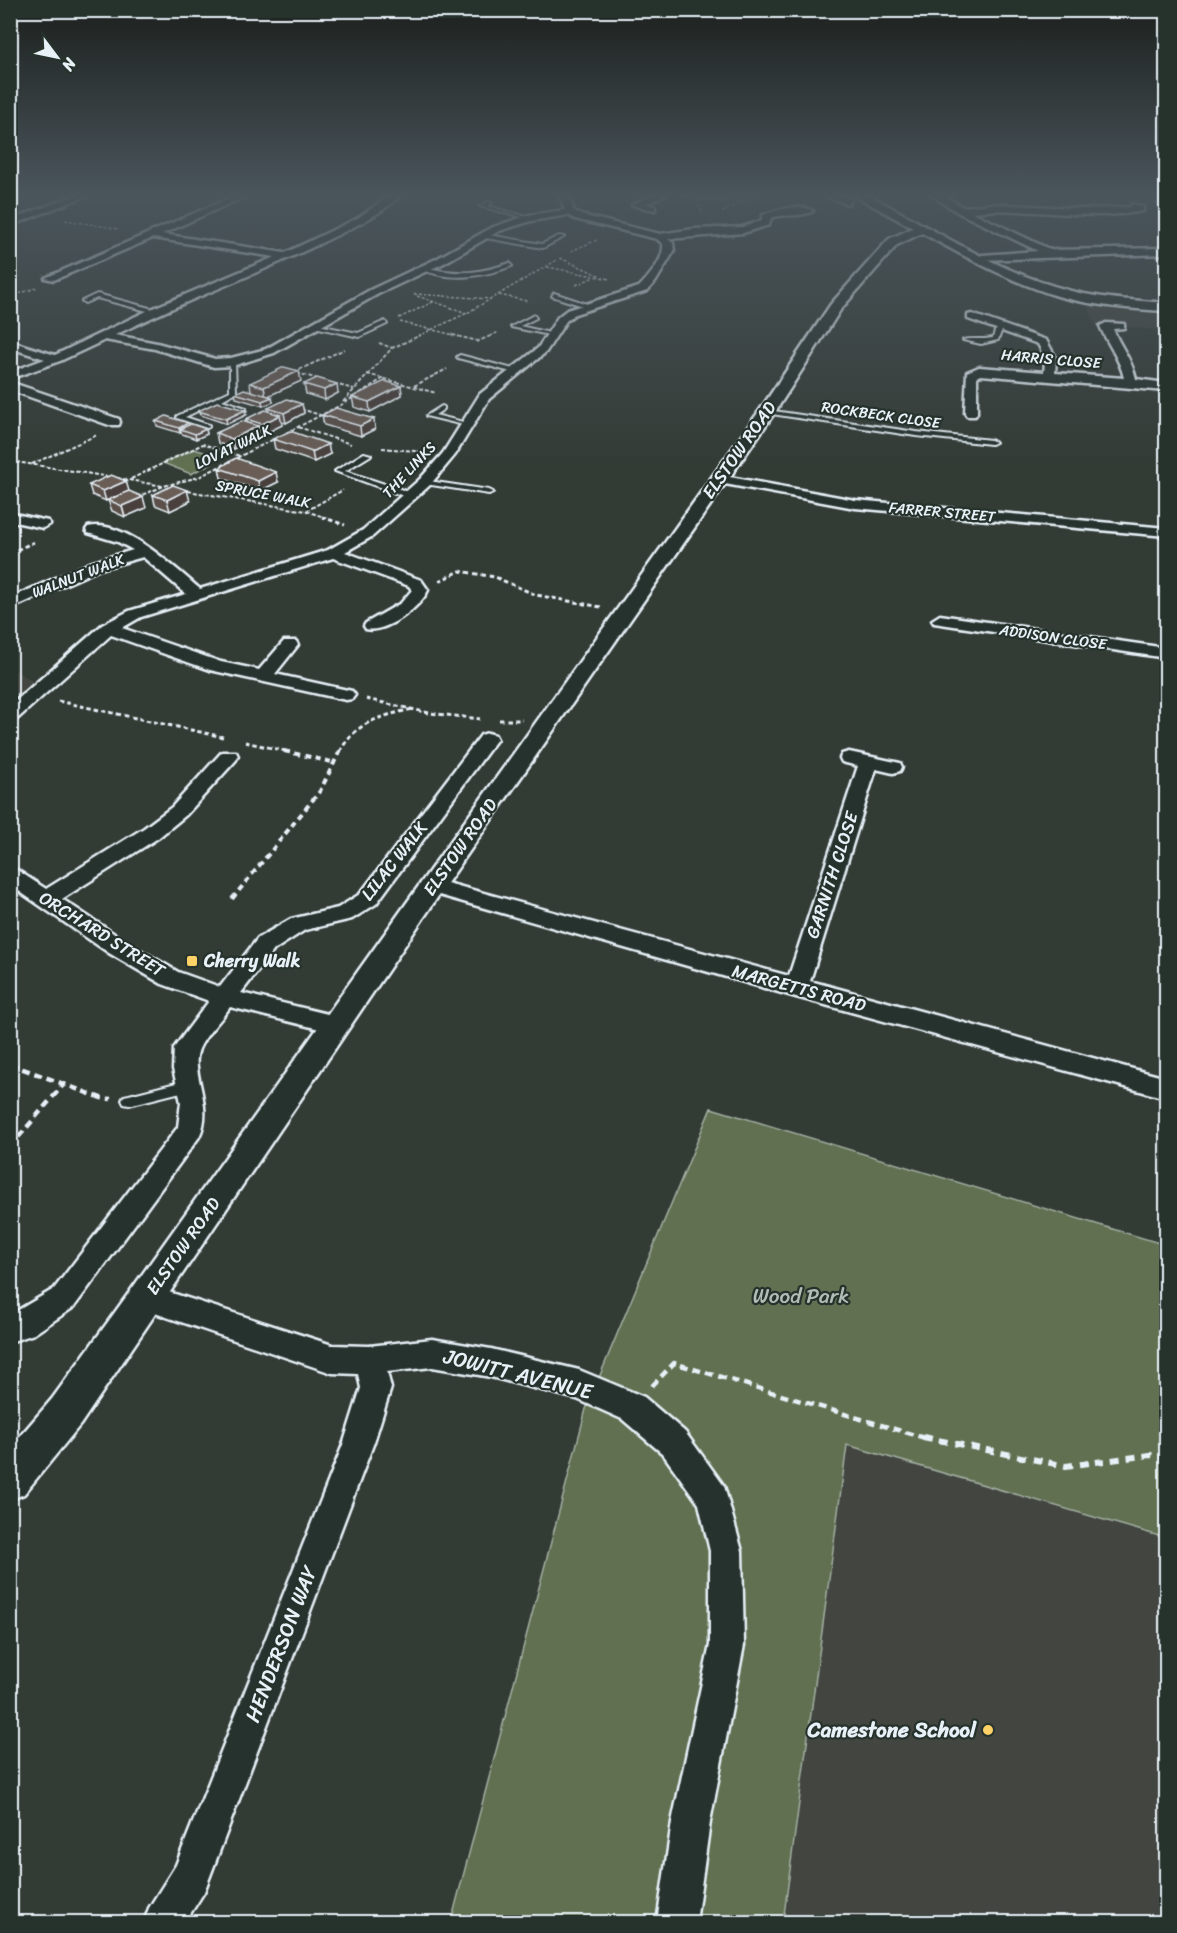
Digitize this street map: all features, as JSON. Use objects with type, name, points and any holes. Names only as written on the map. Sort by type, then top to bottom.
[{"type":"street","points":[[10,376],[56,359],[155,311],[221,283]]},
{"type":"street","points":[[103,336],[157,346],[214,363],[232,362],[270,351],[392,283]]},
{"type":"street","name":"ELSTOW ROAD","points":[[10,1480],[66,1412],[147,1298],[432,886],[767,412],[836,307],[857,283]]},
{"type":"street","points":[[1038,283],[1072,295],[1167,307]]},
{"type":"street","name":"THE LINKS","points":[[10,716],[16,704],[34,695],[108,629],[135,614],[333,552],[368,533],[425,482],[468,424],[479,405],[495,386],[529,363],[542,350],[562,319],[571,312],[633,294],[646,286]]},
{"type":"street","points":[[960,321],[985,312]]},
{"type":"street","points":[[972,317],[1042,342],[1048,350],[1052,366],[1049,375]]},
{"type":"street","points":[[1120,326],[1106,326],[1113,344],[1126,361],[1131,382]]},
{"type":"street","points":[[10,344],[56,359]]},
{"type":"street","name":"HARRIS CLOSE","points":[[971,413],[970,381],[973,373],[989,370],[1131,382],[1166,392]]},
{"type":"street","points":[[10,386],[114,422]]},
{"type":"street","points":[[954,411],[986,414]]},
{"type":"street","name":"FARRER STREET","points":[[719,479],[855,504],[1167,532]]},
{"type":"street","points":[[10,517],[43,524]]},
{"type":"street","points":[[93,530],[128,538],[147,551],[196,594]]},
{"type":"street","name":"WALNUT WALK","points":[[10,604],[95,566],[147,551]]},
{"type":"street","points":[[333,552],[415,583],[420,590],[412,602],[372,626]]},
{"type":"street","name":"ADDISON CLOSE","points":[[940,620],[1167,653]]},
{"type":"street","points":[[108,629],[216,666],[263,677],[306,693],[346,695]]},
{"type":"street","points":[[263,677],[290,645]]},
{"type":"street","name":"LILAC WALK","points":[[226,998],[267,944],[299,924],[344,914],[368,899],[463,755],[488,739]]},
{"type":"street","points":[[45,900],[151,833],[179,811],[234,745]]},
{"type":"street","name":"GARNITH CLOSE","points":[[796,988],[859,760],[893,767]]},
{"type":"street","name":"ORCHARD STREET","points":[[10,875],[117,947],[170,978],[226,998],[336,1024]]},
{"type":"street","name":"MARGETTS ROAD","points":[[432,886],[796,988],[1167,1088]]},
{"type":"street","points":[[10,1329],[24,1324],[64,1298],[108,1243],[190,1130],[193,1102],[185,1069],[186,1048],[226,998]]},
{"type":"street","name":"JOWITT AVENUE","points":[[147,1298],[332,1359],[369,1360],[432,1353],[491,1363],[579,1385],[633,1408],[674,1443],[713,1497],[726,1551],[727,1645],[691,1822],[676,1923]]},
{"type":"street","name":"HENDERSON WAY","points":[[163,1923],[190,1878],[359,1442],[376,1388],[369,1360]]},
{"type":"lane","points":[[86,301],[97,296],[155,311]]},
{"type":"lane","points":[[554,296],[588,306]]},
{"type":"lane","points":[[514,327],[534,317]]},
{"type":"lane","points":[[313,326],[359,335],[385,323]]},
{"type":"lane","points":[[514,327],[552,335]]},
{"type":"lane","points":[[966,340],[991,341],[996,339],[998,331],[1003,327]]},
{"type":"lane","points":[[463,358],[515,371]]},
{"type":"lane","points":[[207,426],[179,417],[233,392],[232,362]]},
{"type":"lane","points":[[216,400],[244,409]]},
{"type":"lane","points":[[442,408],[429,416],[468,424]]},
{"type":"lane","name":"ROCKBECK CLOSE","points":[[767,412],[916,434],[991,442]]},
{"type":"lane","points":[[367,455],[339,471],[412,496]]},
{"type":"lane","points":[[425,482],[489,492]]},
{"type":"lane","points":[[129,1100],[188,1085]]},
{"type":"path","points":[[10,297],[47,283]]},
{"type":"path","name":"LOVAT WALK","points":[[341,405],[392,348],[467,313],[518,283]]},
{"type":"path","points":[[632,283],[646,286]]},
{"type":"path","points":[[467,313],[410,294],[491,299]]},
{"type":"path","points":[[433,302],[393,320],[478,341]]},
{"type":"path","points":[[413,386],[463,358],[460,351],[495,333],[514,327]]},
{"type":"path","points":[[324,381],[293,372],[346,348]]},
{"type":"path","points":[[368,374],[479,405]]},
{"type":"path","name":"LOVAT WALK","points":[[164,486],[199,477],[341,405],[384,378]]},
{"type":"path","points":[[334,384],[354,389]]},
{"type":"path","points":[[298,408],[320,415]]},
{"type":"path","points":[[32,465],[121,425],[114,422]]},
{"type":"path","points":[[129,480],[203,444],[240,456]]},
{"type":"path","name":"SPRUCE WALK","points":[[10,461],[306,511],[368,533]]},
{"type":"path","points":[[306,511],[362,479]]},
{"type":"path","points":[[420,590],[460,571],[495,578],[536,595],[626,611]]},
{"type":"path","points":[[346,695],[357,688],[368,690],[362,699],[413,710],[491,720],[549,720]]},
{"type":"path","points":[[34,695],[234,745],[336,762]]},
{"type":"path","points":[[232,899],[320,791],[346,740],[364,723],[381,716],[413,710]]},
{"type":"path","points":[[10,1064],[101,1098],[129,1100]]},
{"type":"path","points":[[12,1144],[64,1084]]},
{"type":"path","points":[[633,1408],[674,1363],[929,1439],[1066,1466],[1150,1455],[1167,1457]]},
{"type":"shaded area","points":[[1086,301],[1166,310],[1166,331],[1095,324]]},
{"type":"shaded area","points":[[11,668],[36,683],[11,703]]},
{"type":"shaded area","name":"Camestone School","points":[[847,1444],[1166,1538],[1166,1922],[783,1922]]},
{"type":"green space","points":[[194,449],[214,455],[212,463],[191,474],[163,463]]},
{"type":"green space","name":"Wood Park","points":[[711,1108],[1166,1245],[1166,1538],[847,1445],[783,1922],[451,1922],[586,1409]]},
{"type":"building","points":[[284,367],[299,371],[264,387],[250,383]]},
{"type":"building","points":[[317,378],[337,384],[324,390],[304,384]]},
{"type":"building","points":[[385,381],[401,386],[369,402],[352,397]]},
{"type":"building","points":[[244,389],[272,397],[262,401],[235,393]]},
{"type":"building","points":[[287,399],[302,404],[284,413],[268,408]]},
{"type":"building","points":[[217,402],[245,410],[226,419],[198,411]]},
{"type":"building","points":[[336,408],[374,419],[360,426],[322,415]]},
{"type":"building","points":[[265,410],[280,415],[262,424],[246,419]]},
{"type":"building","points":[[166,416],[188,423],[179,428],[156,421]]},
{"type":"building","points":[[242,421],[258,426],[232,439],[216,433]]},
{"type":"building","points":[[191,424],[206,429],[195,434],[180,429]]},
{"type":"building","points":[[290,431],[328,444],[312,452],[273,439]]},
{"type":"building","points":[[236,458],[276,472],[258,481],[219,468]]},
{"type":"building","points":[[111,475],[126,481],[103,491],[89,485]]},
{"type":"building","points":[[173,485],[187,490],[167,500],[153,495]]},
{"type":"building","points":[[129,491],[143,497],[122,506],[108,500]]},
{"type":"place","name":"Cherry Walk","points":[[192,961]]},
{"type":"place","name":"Camestone School","points":[[988,1730]]}]
